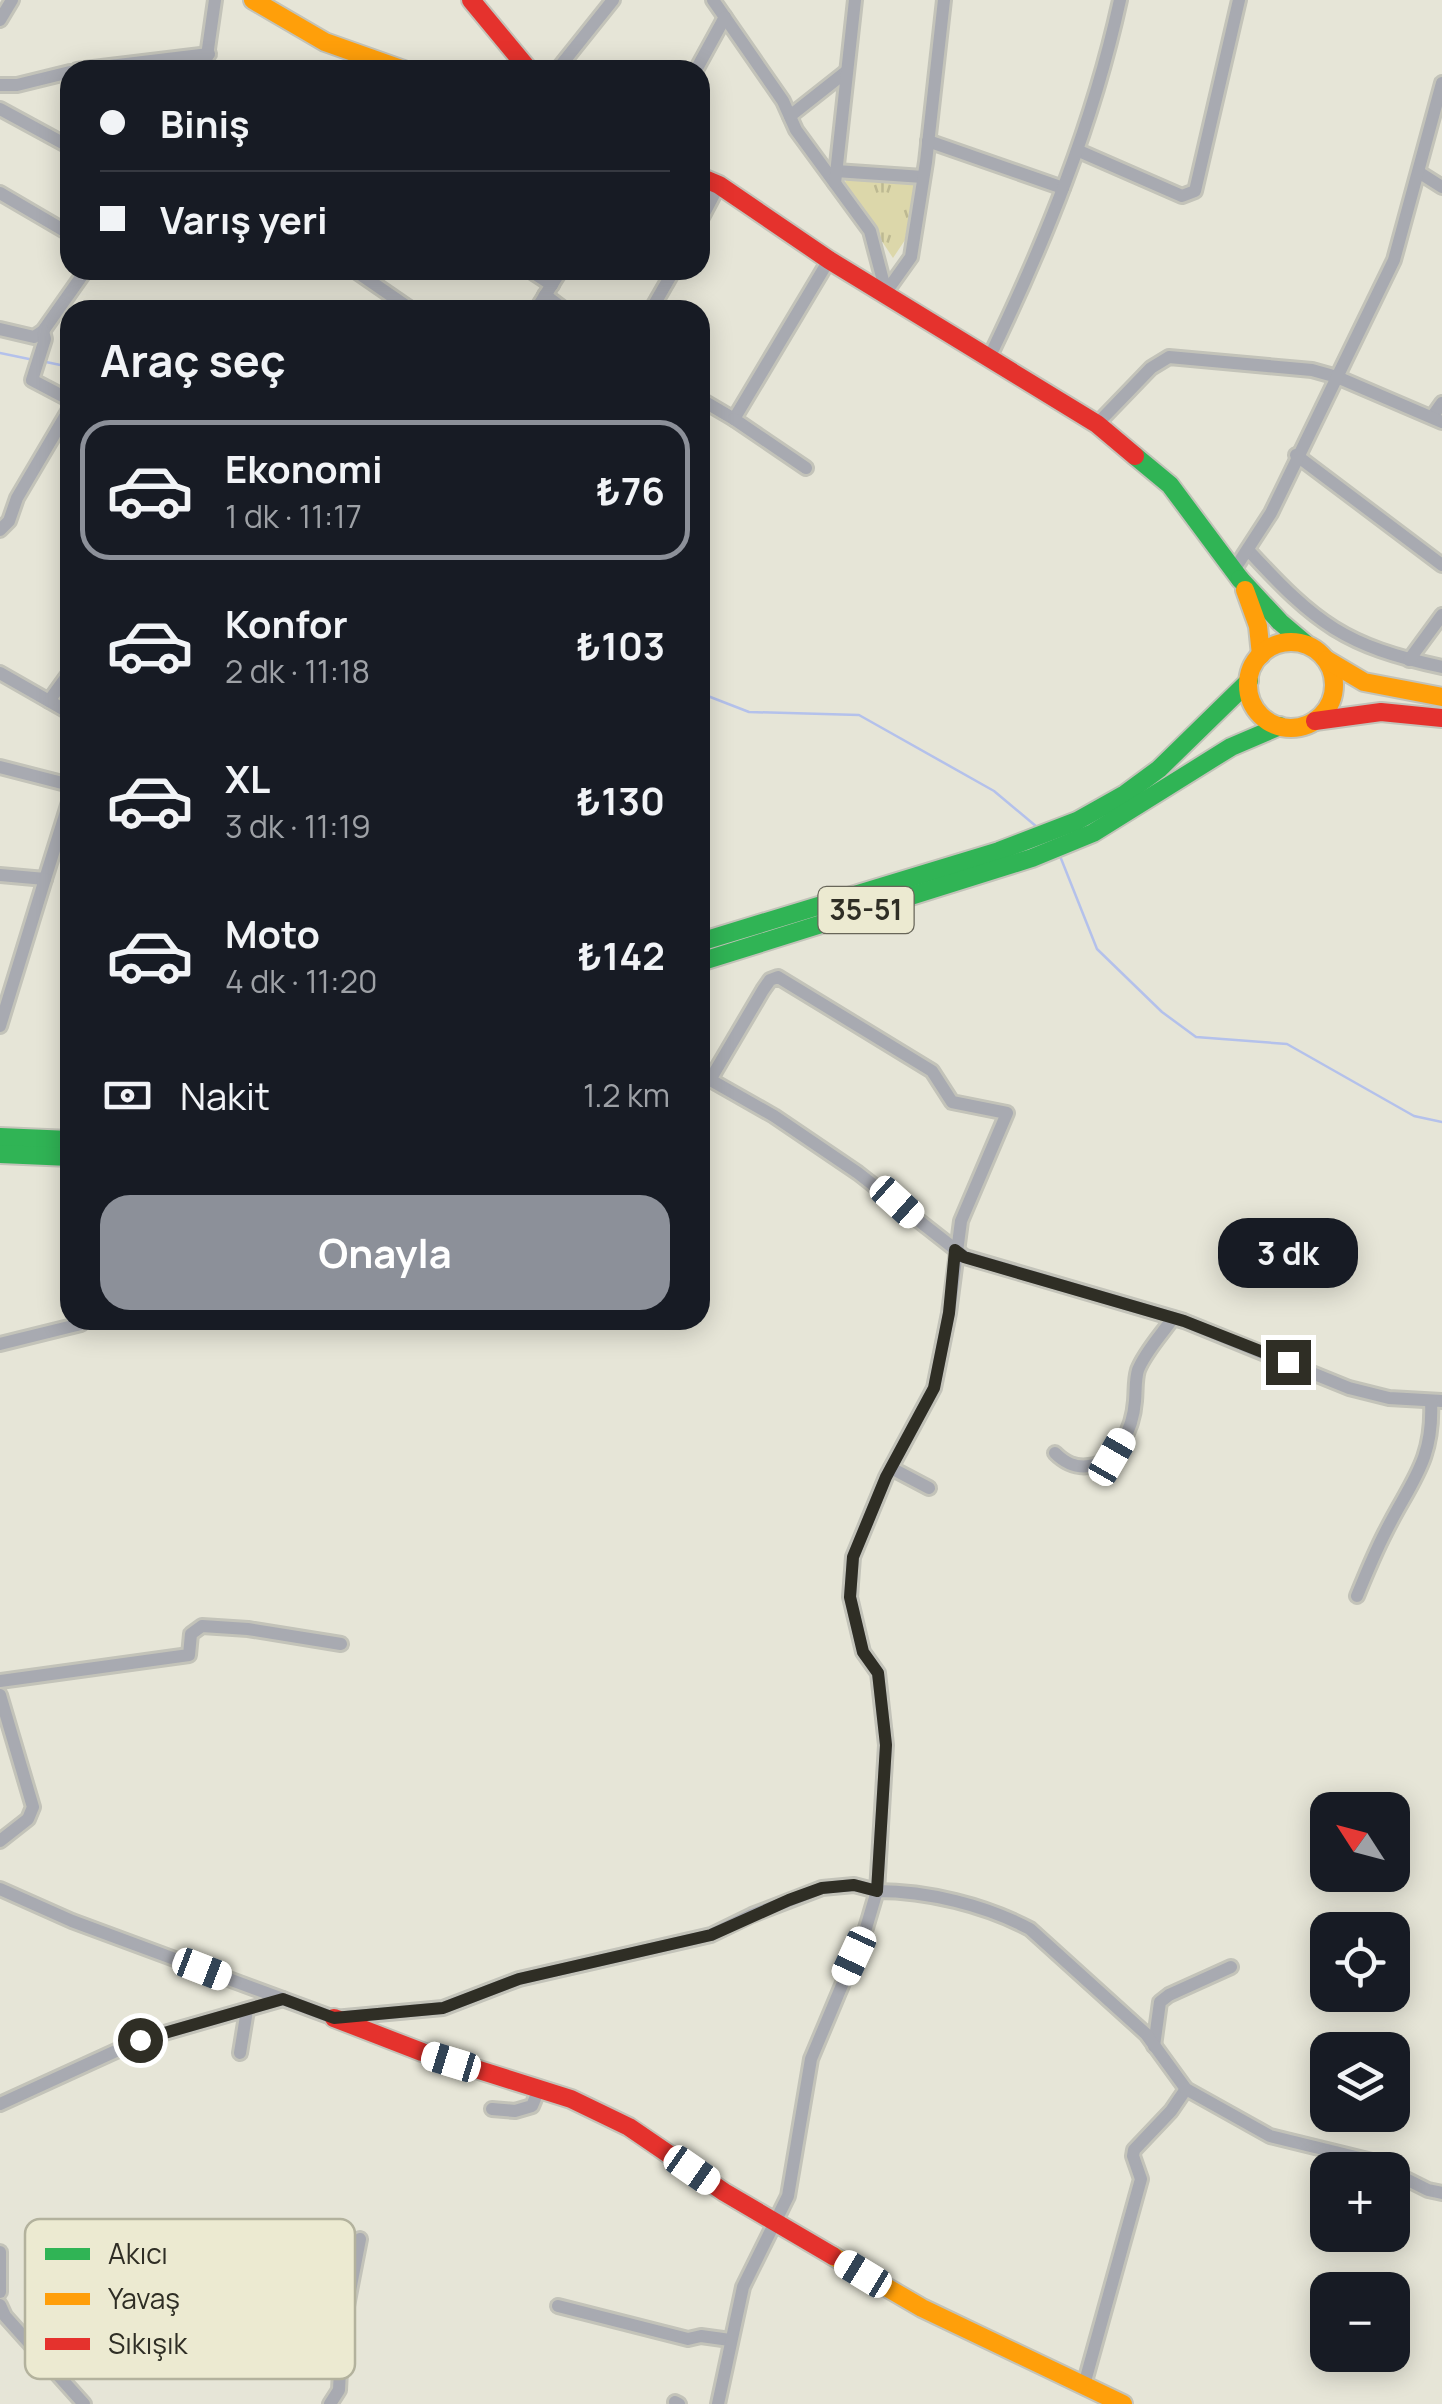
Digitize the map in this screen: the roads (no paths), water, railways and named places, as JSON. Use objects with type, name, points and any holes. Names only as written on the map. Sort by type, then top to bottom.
[{"type":"main road","points":[[254,0],[348,60]]},
{"type":"main road","points":[[472,0],[520,60]]},
{"type":"main road","points":[[710,181],[829,260],[1097,424],[1170,485],[1237,574],[1280,622],[1325,658],[1364,682],[1442,698]]},
{"type":"main road","points":[[1237,574],[1258,626],[1261,655],[1278,644],[1308,645]]},
{"type":"main road","name":"35-51","points":[[710,939],[1020,842],[1087,826],[1215,719],[1249,680],[1261,655]]},
{"type":"main road","points":[[1315,721],[1332,698],[1334,684],[1325,658]]},
{"type":"main road","points":[[1249,680],[1256,709],[1266,720],[1280,726]]},
{"type":"main road","name":"35-51","points":[[710,959],[1032,858],[1231,746],[1280,726],[1292,728],[1381,712],[1442,718]]},
{"type":"main road","points":[[0,1137],[60,1140]]},
{"type":"main road","points":[[0,1154],[60,1156]]},
{"type":"main road","points":[[334,2018],[422,2052],[571,2098],[629,2127],[724,2192],[922,2308],[1116,2402]]},
{"type":"street","points":[[0,20],[12,0]]},
{"type":"street","points":[[208,60],[215,0]]},
{"type":"street","points":[[565,60],[613,0]]},
{"type":"street","points":[[713,0],[783,101],[796,130],[836,177],[870,231],[886,292]]},
{"type":"street","points":[[836,177],[855,0]]},
{"type":"street","points":[[886,292],[911,256],[944,0]]},
{"type":"street","points":[[990,356],[1079,150],[1120,0]]},
{"type":"street","points":[[1079,150],[1182,196],[1194,190],[1199,182],[1239,0]]},
{"type":"street","points":[[701,60],[724,17]]},
{"type":"street","points":[[161,60],[209,54]]},
{"type":"street","points":[[790,116],[847,71]]},
{"type":"street","points":[[0,85],[60,74]]},
{"type":"street","points":[[1237,574],[1271,513],[1394,260],[1442,83]]},
{"type":"street","points":[[0,108],[60,141]]},
{"type":"street","points":[[928,142],[1063,188]]},
{"type":"street","points":[[1420,173],[1442,187]]},
{"type":"street","points":[[836,177],[924,178]]},
{"type":"street","points":[[710,201],[718,185]]},
{"type":"street","points":[[0,193],[60,228]]},
{"type":"street","points":[[734,420],[829,260]]},
{"type":"street","points":[[368,280],[398,300]]},
{"type":"street","points":[[539,280],[557,300]]},
{"type":"street","points":[[542,300],[555,280]]},
{"type":"street","points":[[0,330],[34,337],[60,307]]},
{"type":"street","points":[[43,331],[32,380],[60,395]]},
{"type":"street","points":[[1097,424],[1150,368],[1169,357],[1312,370],[1437,420],[1442,403]]},
{"type":"street","points":[[710,405],[806,468]]},
{"type":"street","points":[[0,530],[60,425]]},
{"type":"street","points":[[1296,456],[1442,565]]},
{"type":"street","points":[[1249,551],[1320,622],[1350,640],[1442,667]]},
{"type":"street","points":[[1409,660],[1442,615]]},
{"type":"street","points":[[0,672],[60,708]]},
{"type":"street","points":[[48,701],[60,685]]},
{"type":"street","points":[[0,767],[60,783]]},
{"type":"street","points":[[0,1026],[60,831]]},
{"type":"street","points":[[0,874],[45,879]]},
{"type":"street","points":[[710,1069],[762,990],[770,980],[778,978],[932,1071],[952,1102],[1007,1113],[960,1221],[949,1313],[934,1388],[891,1468],[853,1557],[850,1597],[863,1652],[878,1673],[886,1745],[877,1891],[866,1928],[811,2059],[788,2196],[743,2287],[718,2404]]},
{"type":"street","points":[[710,1080],[774,1116],[858,1173],[964,1257],[1173,1318],[1349,1388],[1389,1398],[1437,1401],[1426,1460],[1384,1533],[1357,1596]]},
{"type":"street","points":[[1055,1453],[1064,1462],[1081,1467],[1112,1457],[1128,1429],[1135,1405],[1136,1374],[1173,1318]]},
{"type":"street","points":[[0,1344],[60,1329]]},
{"type":"street","points":[[891,1468],[929,1488]]},
{"type":"street","points":[[0,1680],[189,1655],[192,1634],[202,1626],[341,1644]]},
{"type":"street","points":[[0,1695],[34,1807],[28,1819],[0,1841]]},
{"type":"street","points":[[0,1889],[72,1921],[334,2018],[443,2008],[519,1979],[711,1935],[822,1888],[854,1885],[938,1896],[1030,1930],[1146,2034],[1186,2089],[1270,2136],[1335,2152]]},
{"type":"street","points":[[1154,2046],[1160,2002],[1232,1968]]},
{"type":"street","points":[[0,2104],[140,2040],[283,1999]]},
{"type":"street","points":[[240,2053],[247,2010]]},
{"type":"street","points":[[492,2109],[532,2106],[539,2089]]},
{"type":"street","points":[[1084,2386],[1141,2179],[1134,2150],[1186,2089]]},
{"type":"street","points":[[1410,2181],[1442,2193]]},
{"type":"street","points":[[355,2265],[360,2239]]},
{"type":"street","points":[[0,2252],[0,2292]]},
{"type":"street","points":[[0,2305],[25,2338]]},
{"type":"street","points":[[558,2306],[688,2339],[701,2336],[730,2340]]},
{"type":"street","points":[[62,2379],[84,2404]]},
{"type":"street","points":[[330,2404],[340,2390],[340,2379]]},
{"type":"waterway","points":[[0,353],[29,359]]},
{"type":"waterway","points":[[46,362],[60,365]]},
{"type":"waterway","points":[[710,697],[749,712],[859,715],[994,791],[1037,827]]},
{"type":"waterway","points":[[1060,856],[1097,949],[1162,1012],[1196,1037],[1287,1044],[1414,1116],[1442,1122]]}]
